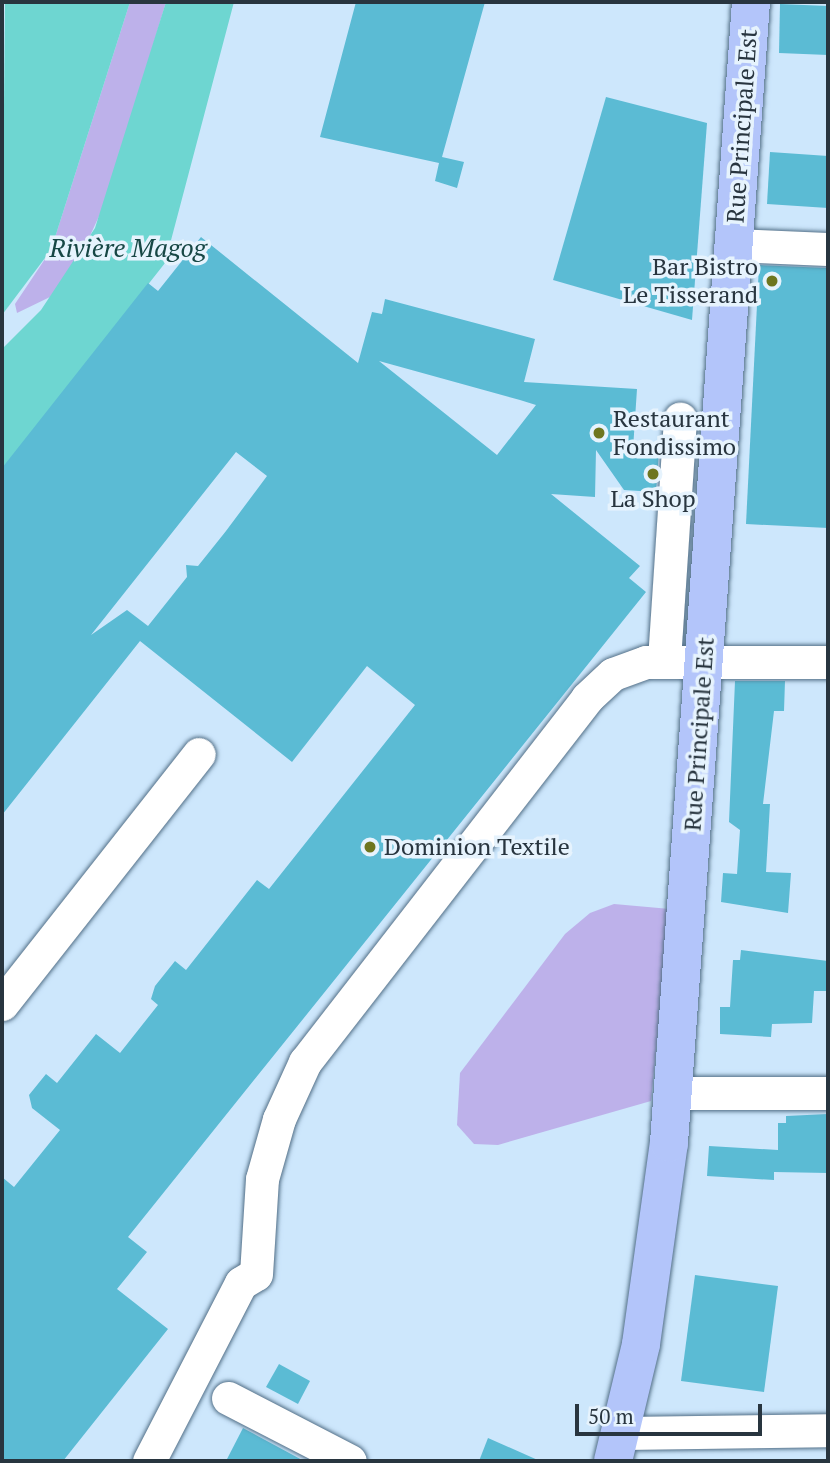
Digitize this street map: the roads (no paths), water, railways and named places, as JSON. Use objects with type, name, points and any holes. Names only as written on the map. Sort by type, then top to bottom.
[{"type":"main road","name":"Rue Principale Est","points":[[617,1447],[657,1244],[673,1093],[751,2]]},
{"type":"street","points":[[733,245],[828,249]]},
{"type":"street","points":[[664,660],[680,419]]},
{"type":"street","points":[[149,1461],[241,1283],[256,1274],[257,1211],[269,1149],[311,1053],[587,698],[621,670],[664,660],[828,662]]},
{"type":"street","points":[[2,1004],[199,754]]},
{"type":"street","points":[[673,1093],[828,1093]]},
{"type":"street","points":[[228,1398],[336,1458]]},
{"type":"street","points":[[617,1447],[828,1430]]},
{"type":"water","name":"Rivière Magog","points":[[5,2],[130,2],[51,250],[2,315]]},
{"type":"water","name":"Rivière Magog","points":[[166,2],[234,2],[165,263],[2,470],[2,349],[41,310],[95,228]]},
{"type":"place","name":"Bar Bistro Le Tisserand","points":[[772,281]]},
{"type":"place","name":"Restaurant Fondissimo","points":[[599,433]]},
{"type":"place","name":"La Shop","points":[[653,474]]},
{"type":"place","name":"Dominion Textile","points":[[370,847]]}]
